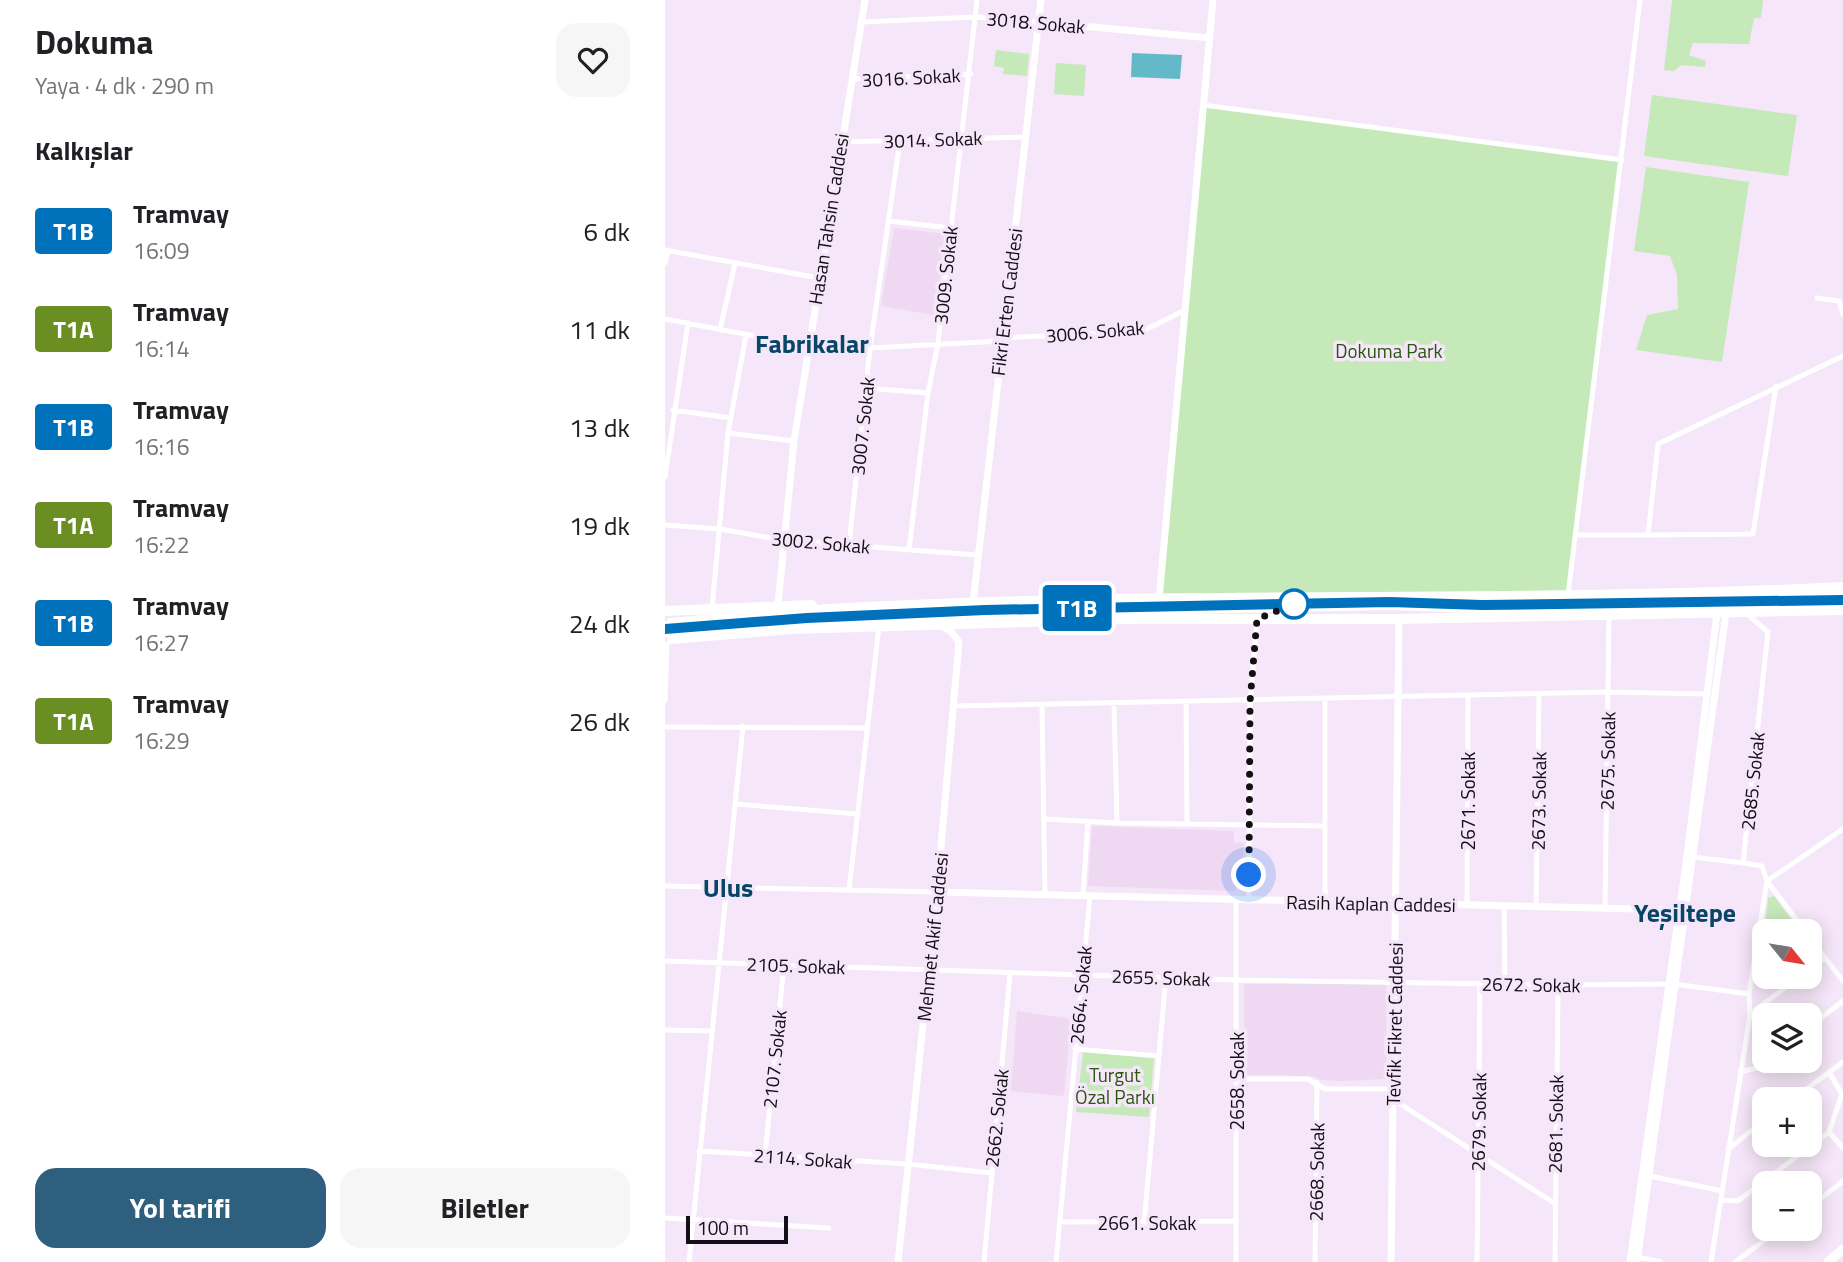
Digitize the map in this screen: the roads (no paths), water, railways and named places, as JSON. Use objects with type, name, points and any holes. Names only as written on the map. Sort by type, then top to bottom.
[{"type":"highway","points":[[671,623],[847,608],[974,604],[1739,592],[1843,587]]},
{"type":"highway","points":[[1384,598],[1394,606],[1399,619]]},
{"type":"highway","points":[[665,611],[778,605],[847,608]]},
{"type":"highway","points":[[668,643],[796,635],[835,628],[935,624],[1127,619],[1399,619],[1842,611]]},
{"type":"main road","points":[[1828,1262],[1843,1249]]},
{"type":"street","name":"Hasan Tahsin Caddesi","points":[[778,605],[782,540],[794,441],[818,278],[865,0]]},
{"type":"street","name":"3009. Sokak","points":[[909,550],[928,393],[938,343],[971,74],[977,0]]},
{"type":"street","name":"Fikri Erten Caddesi","points":[[974,604],[977,555],[1041,0]]},
{"type":"street","points":[[1159,600],[1213,0]]},
{"type":"street","points":[[1568,595],[1640,0]]},
{"type":"street","name":"3018. Sokak","points":[[862,22],[975,17],[1210,38]]},
{"type":"street","name":"3016. Sokak","points":[[852,79],[971,74]]},
{"type":"street","points":[[1203,106],[1622,160]]},
{"type":"street","name":"3014. Sokak","points":[[841,142],[962,136],[1026,137]]},
{"type":"street","name":"3007. Sokak","points":[[849,545],[870,348],[900,141]]},
{"type":"street","points":[[889,221],[950,228]]},
{"type":"street","points":[[665,263],[666,250],[818,278]]},
{"type":"street","points":[[720,330],[735,264]]},
{"type":"street","points":[[1817,298],[1839,301],[1843,314]]},
{"type":"street","name":"3006. Sokak","points":[[665,319],[808,346],[870,348],[1143,331],[1185,310]]},
{"type":"street","points":[[665,477],[668,428],[688,323]]},
{"type":"street","points":[[712,608],[729,433],[746,335]]},
{"type":"street","points":[[1648,535],[1658,444],[1843,356]]},
{"type":"street","points":[[1576,536],[1753,534],[1776,386]]},
{"type":"street","points":[[866,388],[928,393]]},
{"type":"street","points":[[673,410],[731,418]]},
{"type":"street","points":[[729,433],[794,441]]},
{"type":"street","name":"3002. Sokak","points":[[665,525],[720,529],[782,540],[977,555]]},
{"type":"street","points":[[1635,1260],[1650,1176],[1679,910],[1707,694],[1721,613],[1727,599],[1739,592]]},
{"type":"street","name":"2685. Sokak","points":[[1743,863],[1768,632],[1745,612]]},
{"type":"street","points":[[1635,1260],[1671,984],[1693,857],[1721,613]]},
{"type":"street","name":"2675. Sokak","points":[[1605,908],[1609,614]]},
{"type":"street","points":[[1248,900],[1250,702],[1257,619]]},
{"type":"street","name":"Tevfik Fikret Caddesi","points":[[1391,1262],[1399,619]]},
{"type":"street","name":"Mehmet Akif Caddesi","points":[[898,1262],[937,892],[959,642],[951,631],[935,624]]},
{"type":"street","points":[[849,890],[879,626]]},
{"type":"street","points":[[665,701],[668,643]]},
{"type":"street","points":[[954,706],[1325,701],[1398,696],[1468,698],[1608,692],[1707,694]]},
{"type":"street","name":"2673. Sokak","points":[[1536,907],[1539,696]]},
{"type":"street","name":"2671. Sokak","points":[[1467,905],[1468,698]]},
{"type":"street","points":[[1325,701],[1325,902]]},
{"type":"street","points":[[1186,703],[1187,824]]},
{"type":"street","points":[[1114,704],[1117,823]]},
{"type":"street","points":[[1042,706],[1045,895]]},
{"type":"street","points":[[689,1262],[743,726]]},
{"type":"street","points":[[665,727],[867,728]]},
{"type":"street","points":[[736,804],[858,814]]},
{"type":"street","points":[[1044,819],[1117,823],[1324,826]]},
{"type":"street","name":"2664. Sokak","points":[[1056,1262],[1082,974],[1088,821]]},
{"type":"street","points":[[1711,1262],[1750,1015],[1749,994],[1767,881],[1843,829]]},
{"type":"street","points":[[1693,857],[1762,866],[1767,881],[1796,919]]},
{"type":"street","points":[[665,886],[937,892]]},
{"type":"street","name":"Rasih Kaplan Caddesi","points":[[937,892],[1679,910]]},
{"type":"street","name":"2658. Sokak","points":[[1235,900],[1236,1262]]},
{"type":"street","points":[[1504,906],[1505,984]]},
{"type":"street","points":[[1822,954],[1843,981]]},
{"type":"street","name":"2105. Sokak","points":[[665,961],[928,970]]},
{"type":"street","name":"2107. Sokak","points":[[765,1155],[784,964]]},
{"type":"street","name":"2655. Sokak","points":[[928,970],[1234,980],[1394,980]]},
{"type":"street","name":"2662. Sokak","points":[[984,1262],[1010,974]]},
{"type":"street","points":[[1144,1224],[1166,976]]},
{"type":"street","name":"2672. Sokak","points":[[1394,980],[1558,985],[1671,984],[1749,994]]},
{"type":"street","name":"2679. Sokak","points":[[1478,1262],[1480,983]]},
{"type":"street","name":"2681. Sokak","points":[[1555,1262],[1558,985]]},
{"type":"street","points":[[1750,1015],[1784,989]]},
{"type":"street","points":[[1822,1017],[1843,1001]]},
{"type":"street","points":[[665,1030],[712,1031]]},
{"type":"street","points":[[1075,1049],[1159,1056]]},
{"type":"street","points":[[1809,1087],[1843,1062]]},
{"type":"street","points":[[1740,1072],[1752,1069]]},
{"type":"street","points":[[1721,1200],[1738,1201],[1829,1132],[1842,1095],[1829,1072]]},
{"type":"street","points":[[1237,1079],[1308,1079],[1325,1089],[1393,1089]]},
{"type":"street","name":"2668. Sokak","points":[[1315,1262],[1317,1082]]},
{"type":"street","points":[[1394,1100],[1554,1203]]},
{"type":"street","points":[[1727,1149],[1752,1130]]},
{"type":"street","points":[[1829,1132],[1843,1148]]},
{"type":"street","name":"2114. Sokak","points":[[699,1151],[908,1164],[991,1173]]},
{"type":"street","points":[[1650,1176],[1722,1191]]},
{"type":"street","points":[[1822,1198],[1843,1181]]},
{"type":"street","points":[[665,1218],[829,1228]]},
{"type":"street","name":"2661. Sokak","points":[[1059,1222],[1144,1224],[1235,1221]]},
{"type":"street","points":[[1735,1262],[1763,1241]]},
{"type":"street","points":[[1635,1260],[1661,1262]]},
{"type":"water","points":[[1132,53],[1182,55],[1180,79],[1131,77]]},
{"type":"tram line","points":[[672,629],[807,618],[985,610],[1390,602],[1482,605],[1843,600]]},
{"type":"tram line","name":"T1B","points":[[665,629],[807,618],[985,610],[1390,602],[1482,605],[1843,600]]},
{"type":"district","name":"Fabrikalar","points":[[812,343]]},
{"type":"district","name":"Ulus","points":[[728,887]]},
{"type":"district","name":"Yeşiltepe","points":[[1685,912]]},
{"type":"park label","name":"Dokuma Park","points":[[1389,350]]},
{"type":"park label","name":"Turgut Özal Parkı","points":[[1115,1085]]}]
